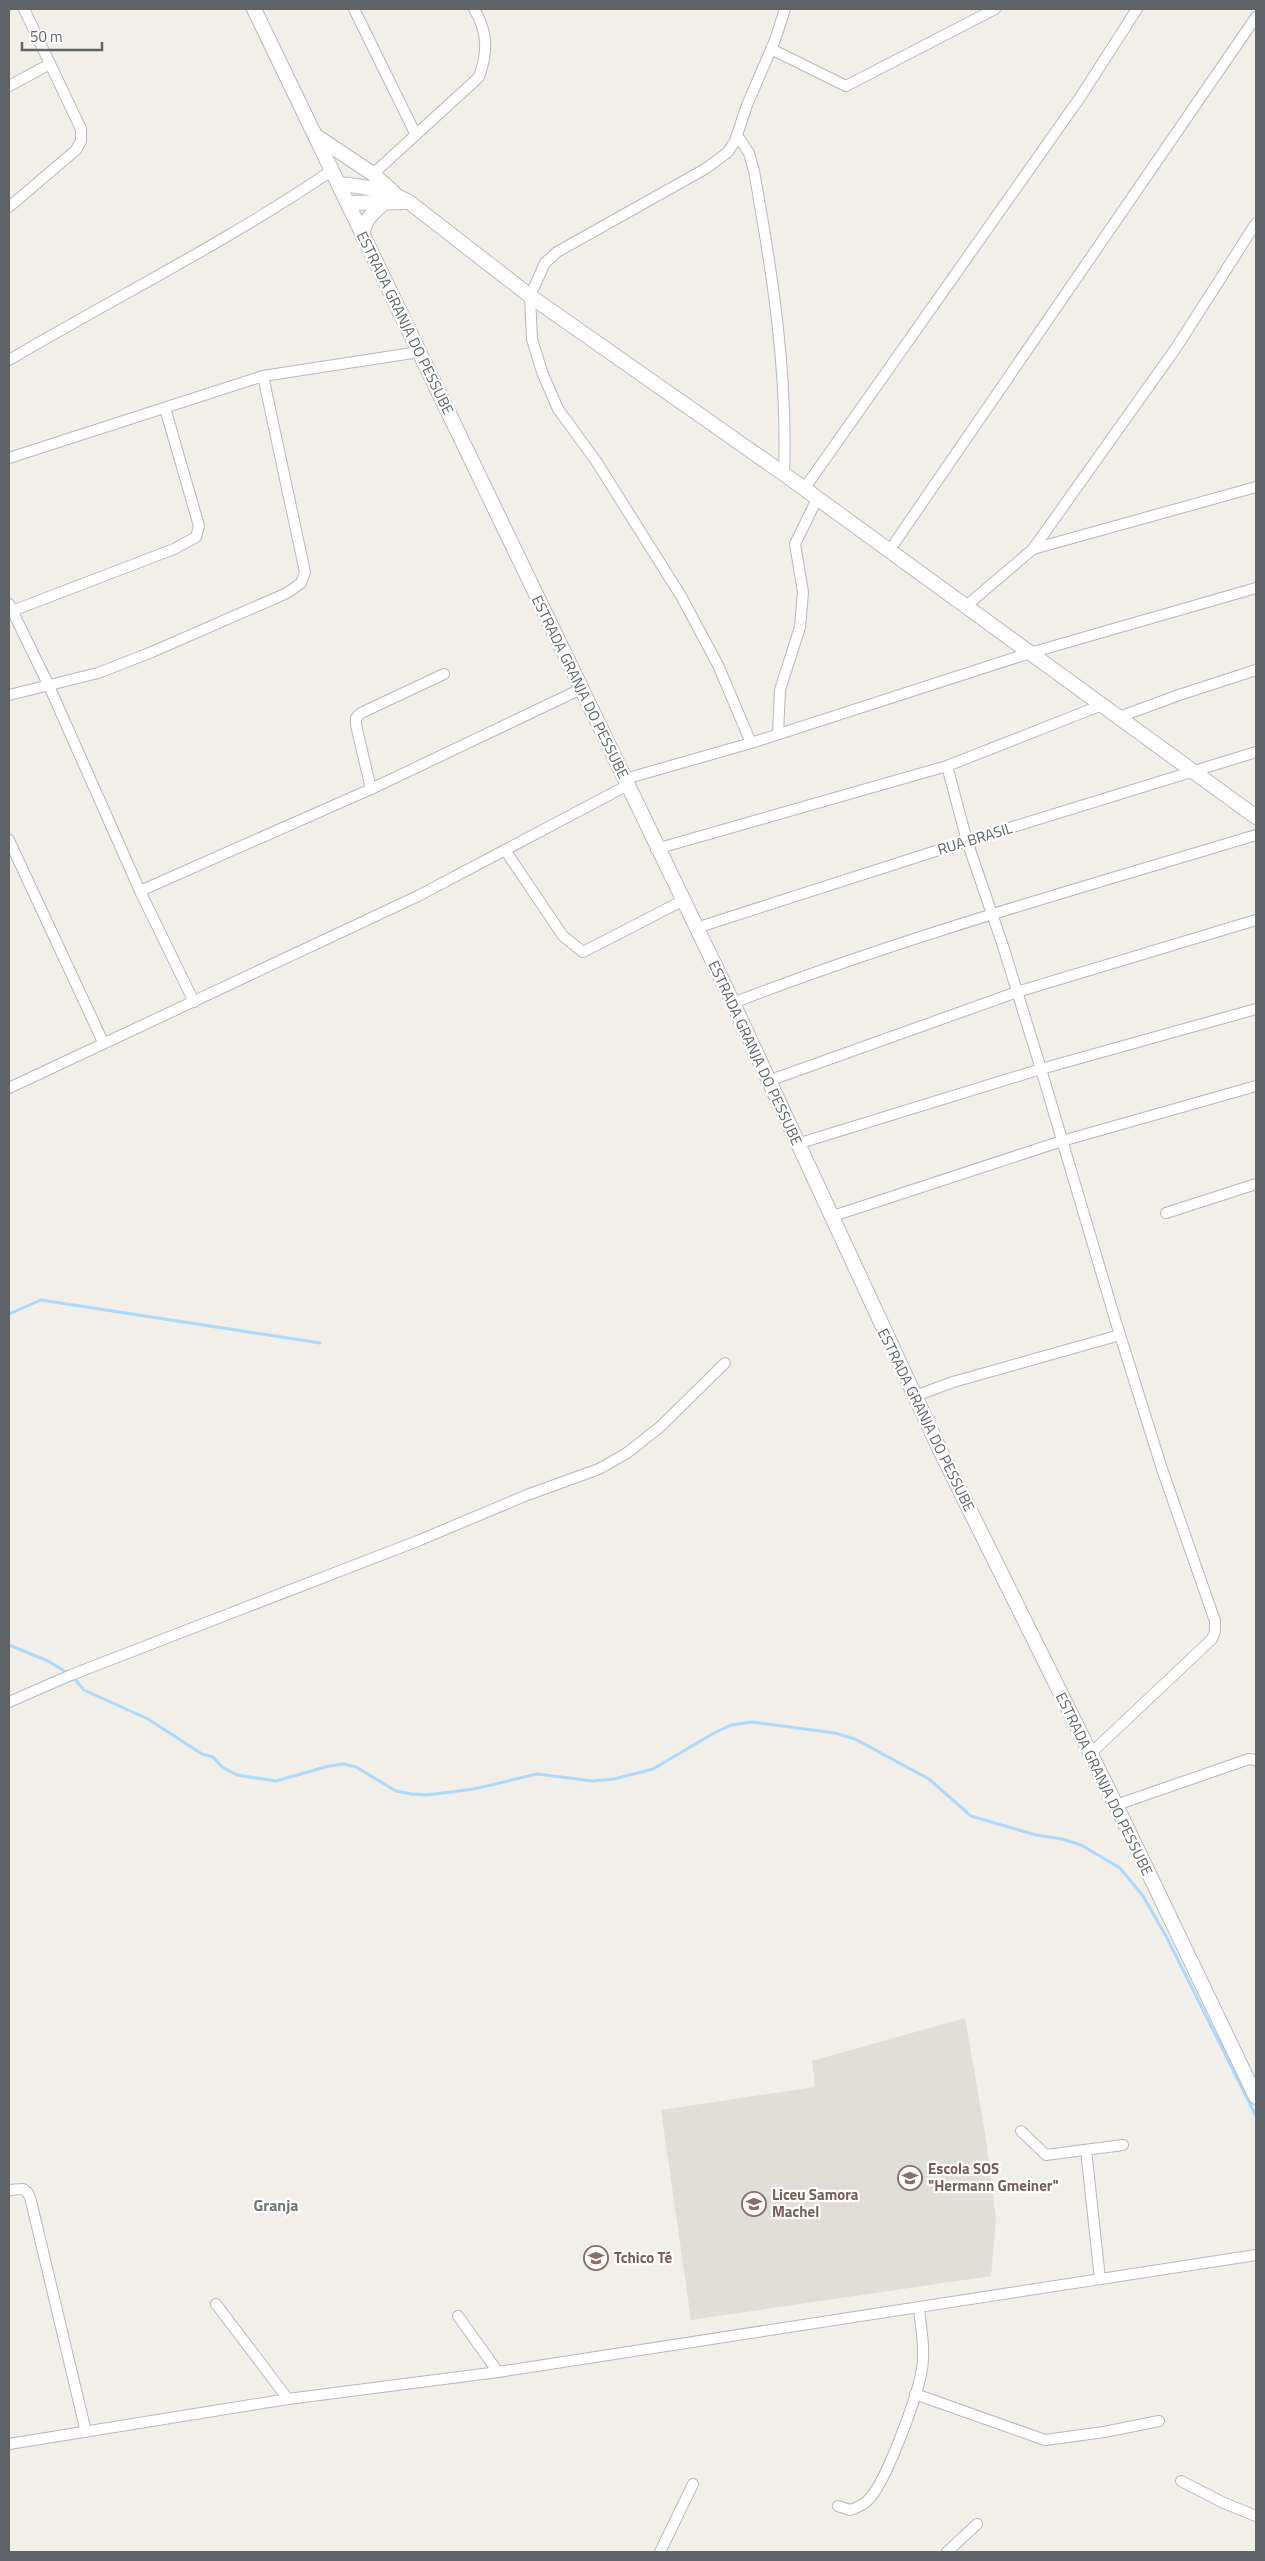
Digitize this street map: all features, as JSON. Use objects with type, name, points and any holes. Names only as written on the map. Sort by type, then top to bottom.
[{"type":"main road","name":"ESTRADA GRANJA DO PESSUBE","points":[[254,9],[626,782],[656,849],[733,1004],[830,1217],[915,1396],[1116,1805],[1256,2097]]},
{"type":"main road","points":[[316,136],[373,174],[530,296],[784,474],[1256,817]]},
{"type":"main road","points":[[338,184],[374,189],[403,199]]},
{"type":"main road","points":[[348,203],[384,203],[403,199]]},
{"type":"main road","points":[[363,237],[362,229],[368,219],[384,203]]},
{"type":"street","points":[[9,207],[76,150],[81,141],[80,129],[24,9]]},
{"type":"street","points":[[354,9],[416,135]]},
{"type":"street","points":[[373,174],[479,77],[485,60],[486,42],[482,23],[474,9]]},
{"type":"street","points":[[751,743],[718,665],[681,596],[596,461],[558,409],[542,372],[532,339],[530,296],[545,263],[557,252],[705,169],[728,152],[737,135],[785,9]]},
{"type":"street","points":[[771,49],[846,86],[995,9]]},
{"type":"street","points":[[804,489],[1075,104],[1137,9]]},
{"type":"street","points":[[888,551],[1256,17]]},
{"type":"street","points":[[9,86],[50,64]]},
{"type":"street","points":[[737,135],[749,153],[754,171],[774,282],[786,427],[784,474]]},
{"type":"street","points":[[9,360],[95,308],[260,218],[331,171]]},
{"type":"street","points":[[966,606],[1033,549],[1176,348],[1256,223]]},
{"type":"street","points":[[9,458],[263,376],[419,352]]},
{"type":"street","points":[[9,695],[98,673],[252,609],[301,583],[305,572],[263,376]]},
{"type":"street","points":[[165,408],[199,526],[196,537],[174,549],[10,608],[49,686],[140,891],[194,1002]]},
{"type":"street","points":[[1033,549],[1256,488]]},
{"type":"street","points":[[778,734],[780,690],[800,627],[803,592],[795,544],[817,499]]},
{"type":"street","points":[[9,1088],[103,1042],[194,1002],[418,896],[626,782],[1030,653],[1256,588]]},
{"type":"street","points":[[1119,717],[1256,670]]},
{"type":"street","points":[[371,789],[356,718],[361,713],[444,674]]},
{"type":"street","points":[[140,891],[371,789],[581,689]]},
{"type":"street","points":[[656,849],[947,766],[1102,705]]},
{"type":"street","name":"RUA BRASIL","points":[[696,928],[967,841],[1256,752]]},
{"type":"street","points":[[947,766],[967,841],[1041,1069],[1162,1469],[1211,1606],[1215,1631],[1212,1639],[1090,1754]]},
{"type":"street","points":[[733,1004],[805,975],[992,914],[1256,834]]},
{"type":"street","points":[[9,840],[103,1042]]},
{"type":"street","points":[[504,850],[563,936],[583,952],[682,901]]},
{"type":"street","points":[[768,1081],[1017,992],[1256,920]]},
{"type":"street","points":[[797,1144],[1041,1069],[1256,1009]]},
{"type":"street","points":[[830,1217],[1062,1141],[1256,1086]]},
{"type":"street","points":[[1166,1213],[1256,1184]]},
{"type":"street","points":[[915,1396],[953,1382],[1120,1335]]},
{"type":"street","points":[[9,1702],[71,1675],[383,1554],[527,1495],[600,1469],[627,1452],[660,1426],[725,1363]]},
{"type":"street","points":[[1116,1805],[1249,1759],[1256,1760]]},
{"type":"street","points":[[1021,2131],[1046,2155],[1123,2145]]},
{"type":"street","points":[[1086,2150],[1100,2279]]},
{"type":"street","points":[[9,2190],[23,2189],[28,2193],[31,2201],[86,2432]]},
{"type":"street","points":[[9,2444],[288,2399],[498,2372],[1256,2256]]},
{"type":"street","points":[[216,2304],[288,2399]]},
{"type":"street","points":[[838,2506],[850,2510],[868,2501],[876,2489],[898,2442],[921,2373],[923,2356],[918,2308]]},
{"type":"street","points":[[458,2316],[498,2372]]},
{"type":"street","points":[[915,2394],[1045,2440],[1104,2432],[1159,2421]]},
{"type":"street","points":[[1181,2481],[1224,2503],[1256,2516]]},
{"type":"street","points":[[660,2552],[693,2484]]},
{"type":"street","points":[[947,2552],[977,2524]]},
{"type":"shaded area","points":[[965,2018],[986,2139],[996,2218],[991,2276],[691,2320],[661,2110],[815,2087],[812,2061]]},
{"type":"waterway","points":[[9,1314],[41,1300],[320,1343]]},
{"type":"waterway","points":[[9,1645],[48,1661],[71,1675],[84,1690],[148,1719],[202,1754],[213,1757],[222,1767],[237,1775],[276,1781],[329,1766],[344,1764],[356,1767],[396,1791],[427,1795],[474,1789],[537,1774],[593,1781],[614,1779],[653,1769],[714,1733],[731,1725],[752,1722],[835,1733],[855,1739],[929,1779],[971,1816],[1036,1835],[1062,1839],[1081,1845],[1120,1868],[1143,1896],[1166,1936],[1256,2116]]},
{"type":"place","name":"Escola SOS \"Hermann Gmeiner\"","points":[[910,2178]]},
{"type":"place","name":"Liceu Samora Machel","points":[[754,2204]]},
{"type":"place","name":"Tchico Té","points":[[596,2258]]},
{"type":"district","name":"Granja","points":[[276,2205]]}]
